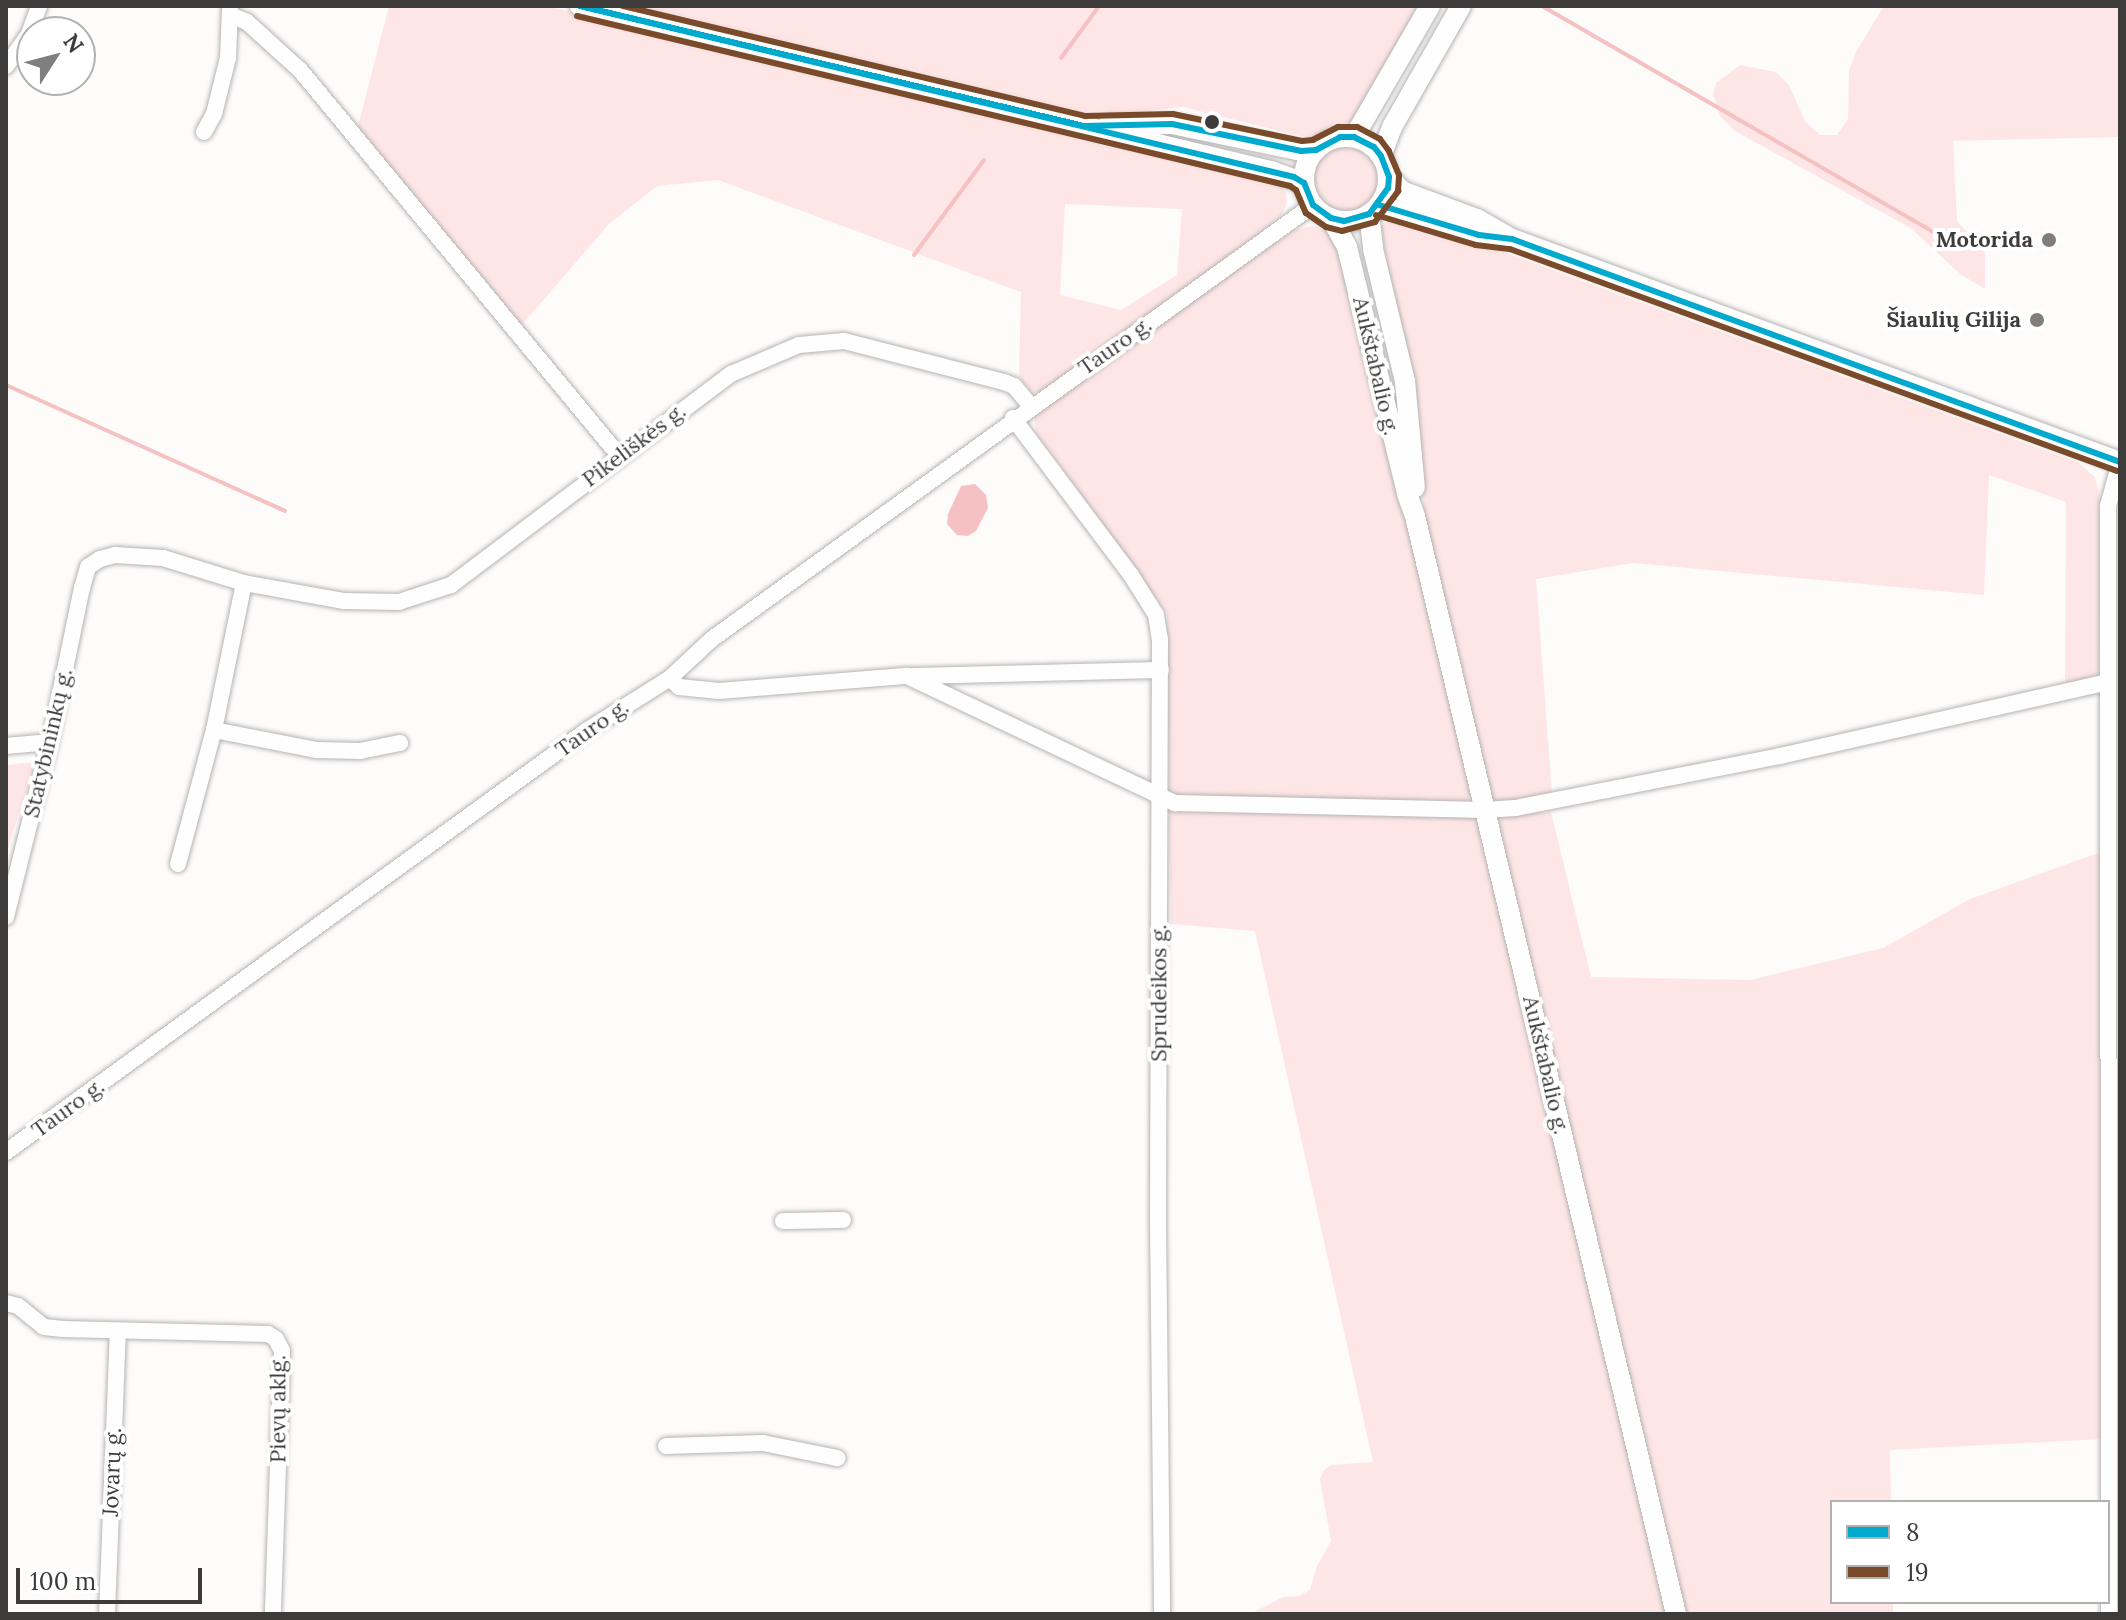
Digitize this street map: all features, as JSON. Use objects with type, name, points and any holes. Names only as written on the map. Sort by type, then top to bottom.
[{"type":"main road","points":[[580,6],[1283,174],[1304,183]]},
{"type":"main road","points":[[1354,137],[1430,6]]},
{"type":"main road","points":[[1381,156],[1392,127],[1461,6]]},
{"type":"main road","points":[[1084,126],[1172,124],[1301,151],[1316,150],[1340,137],[1354,137],[1365,141],[1381,156],[1389,177],[1402,191],[1487,223],[1512,239],[2120,462]]},
{"type":"main road","points":[[1316,150],[1305,171],[1304,183],[1313,205],[1331,218],[1344,221],[1374,209],[1479,235],[1512,239]]},
{"type":"main road","points":[[1374,209],[1389,177]]},
{"type":"main road","name":"Aukštabalio g.","points":[[1374,209],[1373,249],[1405,381],[1415,516]]},
{"type":"main road","name":"Aukštabalio g.","points":[[1331,218],[1347,247],[1415,516],[1676,1614]]},
{"type":"street","points":[[6,66],[29,34],[39,6]]},
{"type":"street","points":[[204,132],[214,114],[228,58],[230,10]]},
{"type":"street","points":[[230,10],[300,70],[619,455]]},
{"type":"street","name":"Tauro g.","points":[[6,1152],[586,731],[670,678],[712,639],[1030,405],[1313,205]]},
{"type":"street","name":"Pikeliškės g.","points":[[88,567],[115,555],[163,558],[244,583],[344,601],[399,602],[451,585],[619,455],[731,374],[799,345],[844,341],[1004,382],[1014,386],[1030,405]]},
{"type":"street","name":"Sprudeikos g.","points":[[1013,418],[1131,575],[1156,615],[1161,670],[1162,1614]]},
{"type":"street","points":[[2109,1500],[2108,506],[2120,462]]},
{"type":"street","name":"Statybininkų g.","points":[[6,917],[50,742],[88,567]]},
{"type":"street","points":[[178,864],[214,730],[244,583]]},
{"type":"street","points":[[670,678],[679,687],[719,691],[907,676],[1161,670]]},
{"type":"street","points":[[907,676],[1175,803],[1485,810],[1515,808],[1780,756],[2108,682]]},
{"type":"street","points":[[214,730],[317,750],[360,751],[400,743]]},
{"type":"street","points":[[6,746],[50,742]]},
{"type":"street","points":[[783,1221],[843,1220]]},
{"type":"street","name":"Pievų aklg.","points":[[6,1303],[18,1306],[44,1327],[268,1334],[276,1339],[282,1351],[273,1614]]},
{"type":"street","name":"Jovarų g.","points":[[107,1614],[118,1331]]},
{"type":"street","points":[[666,1446],[763,1443],[837,1458]]},
{"type":"shaded area","points":[[389,6],[546,6],[1273,179],[1286,192],[1287,202],[1282,214],[1221,265],[1041,392],[1031,391],[1019,377],[1021,292],[718,180],[657,186],[609,224],[520,327],[357,130]],"holes":[[[1065,204],[1182,209],[1177,275],[1121,310],[1060,295]]]},
{"type":"shaded area","points":[[623,6],[1425,6],[1358,118],[1309,138],[1183,107],[1093,118]]},
{"type":"shaded area","points":[[1884,6],[2120,6],[2120,137],[1953,141],[1957,221],[1966,231],[1985,234],[1985,289],[1960,274],[1912,229],[1735,131],[1720,116],[1713,94],[1716,83],[1740,65],[1776,72],[1789,85],[1805,121],[1820,135],[1837,135],[1848,119],[1849,71],[1857,50]]},
{"type":"shaded area","points":[[1346,144],[1370,154],[1380,178],[1370,202],[1346,212],[1322,202],[1312,178],[1322,154]]},
{"type":"shaded area","points":[[1393,217],[1413,219],[2079,463],[2095,477],[2101,499],[2099,674],[2065,685],[2066,502],[1989,475],[1984,595],[1633,563],[1536,579],[1552,794],[1517,803],[1498,802],[1490,797],[1426,526],[1411,380],[1380,241],[1380,227]]},
{"type":"shaded area","points":[[1312,226],[1331,232],[1341,244],[1471,794],[1466,802],[1182,798],[1169,790],[1167,613],[1036,432],[1033,411],[1206,289],[1295,230]]},
{"type":"shaded area","points":[[975,484],[986,495],[988,508],[976,531],[968,536],[957,535],[947,524],[948,514],[961,486]]},
{"type":"shaded area","points":[[2120,494],[2120,1526],[2117,1523],[2115,507]]},
{"type":"shaded area","points":[[36,762],[6,853],[6,765]]},
{"type":"shaded area","points":[[1169,812],[1472,816],[1479,823],[1668,1614],[1250,1614],[1283,1597],[1299,1596],[1310,1590],[1317,1566],[1331,1541],[1320,1479],[1324,1470],[1331,1465],[1373,1462],[1255,931],[1171,924]]},
{"type":"shaded area","points":[[1551,812],[1591,977],[1750,980],[1883,948],[1970,899],[2101,852],[2102,1439],[1890,1450],[1891,1500],[1830,1500],[1830,1604],[1893,1604],[1893,1614],[1684,1614],[1497,826],[1502,818]]},
{"type":"waterway","points":[[1061,58],[1099,6]]},
{"type":"waterway","points":[[1542,6],[1964,250]]},
{"type":"waterway","points":[[914,255],[984,160]]},
{"type":"waterway","points":[[6,385],[285,511]]},
{"type":"transit line","name":"8","points":[[580,6],[1084,126],[1172,124],[1301,151],[1316,150],[1340,137],[1354,137],[1374,147],[1381,156],[1389,177],[1388,188],[1369,214],[1344,221],[1331,218],[1313,205],[1304,183],[1294,177],[580,6]]},
{"type":"transit line","name":"19","points":[[577,16],[1290,186],[1296,190],[1306,213],[1326,227],[1342,231],[1375,222],[1398,191],[1399,175],[1389,151],[1380,139],[1357,127],[1338,127],[1313,140],[1302,141],[1173,114],[1085,116],[623,6]]},
{"type":"transit line","name":"8","points":[[1379,205],[1479,235],[1512,239],[2120,462]]},
{"type":"transit line","name":"19","points":[[1376,215],[1476,245],[1510,249],[2117,471]]},
{"type":"place","name":"Motorida","points":[[2049,240]]},
{"type":"place","name":"Šiaulių Gilija","points":[[2037,320]]}]
